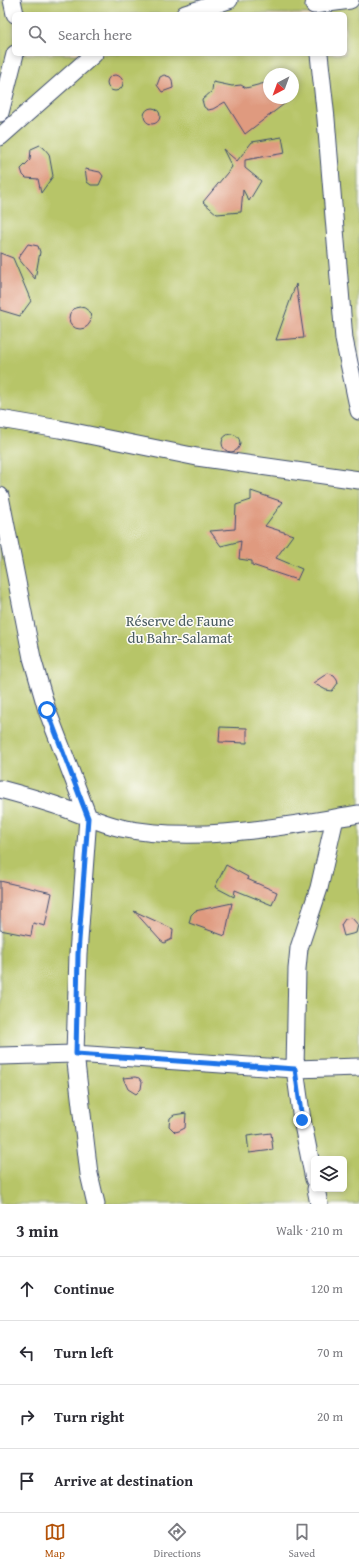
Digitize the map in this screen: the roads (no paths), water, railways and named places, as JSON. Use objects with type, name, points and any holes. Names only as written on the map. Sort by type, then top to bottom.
[{"type":"street","points":[[12,0],[15,12]]},
{"type":"street","points":[[191,12],[229,0]]},
{"type":"street","points":[[314,6],[350,0]]},
{"type":"street","points":[[0,113],[14,56]]},
{"type":"street","points":[[0,137],[92,56]]},
{"type":"street","points":[[319,56],[326,119],[344,339],[359,411]]},
{"type":"street","points":[[0,418],[197,457],[359,480]]},
{"type":"street","points":[[0,496],[32,658],[47,710],[88,818],[78,954],[76,1054],[89,1174],[96,1204]]},
{"type":"street","points":[[0,789],[55,805],[88,818],[121,828],[159,834],[242,831],[359,814]]},
{"type":"street","points":[[311,1164],[302,1120],[295,1069],[297,969],[299,948],[319,888],[335,818]]},
{"type":"street","points":[[0,1056],[76,1054],[295,1069],[359,1067]]},
{"type":"street","points":[[317,1192],[320,1204]]},
{"type":"park label","name":"Réserve de Faune du Bahr-Salamat","points":[[180,628]]}]
